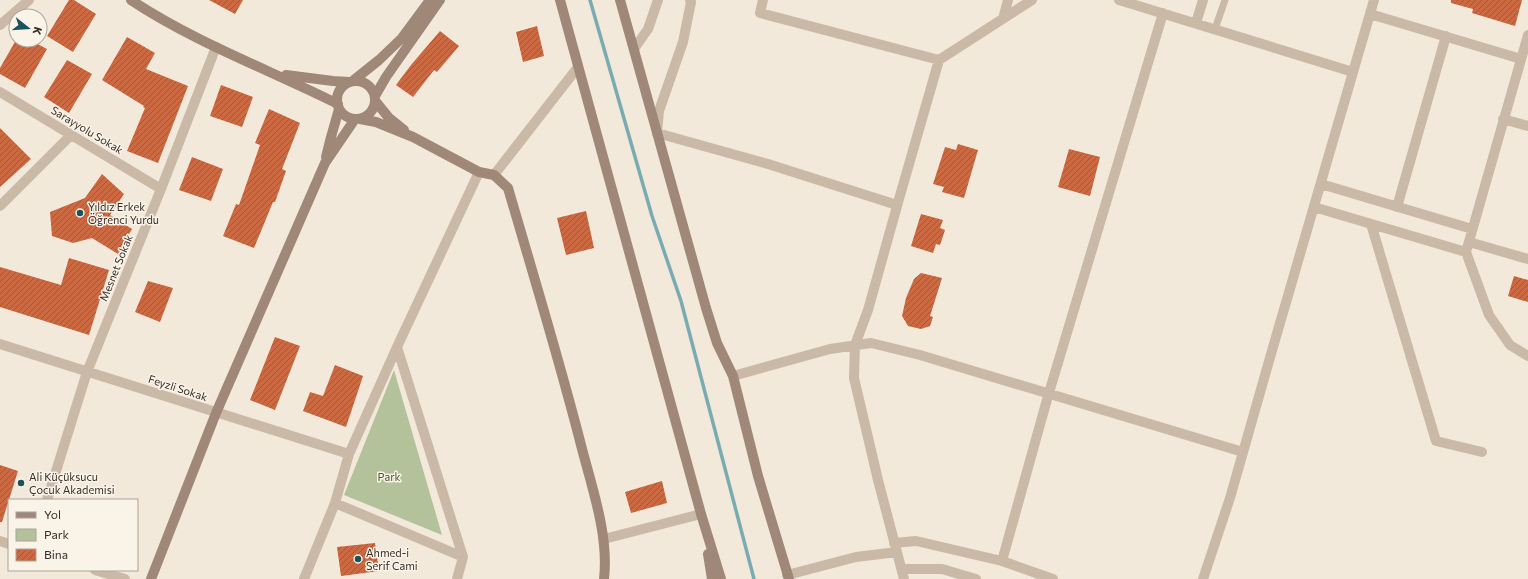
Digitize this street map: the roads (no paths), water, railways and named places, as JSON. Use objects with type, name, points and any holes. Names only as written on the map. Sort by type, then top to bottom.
[{"type":"street","points":[[0,25],[29,0]]},
{"type":"street","points":[[131,0],[216,47],[275,73],[339,107],[346,116],[376,122],[413,137],[479,172],[494,175],[508,188],[560,361],[604,539],[606,566],[604,579]]},
{"type":"street","points":[[151,579],[216,413],[325,163],[339,107],[338,93],[341,88],[352,81],[402,38],[430,0]]},
{"type":"street","points":[[325,163],[357,119],[370,113],[375,99],[391,70],[440,0]]},
{"type":"street","points":[[560,0],[701,514],[721,579]]},
{"type":"street","points":[[620,0],[717,343],[733,376],[758,476],[788,577],[916,541],[1002,561],[1053,579]]},
{"type":"street","points":[[634,49],[648,29],[658,0]]},
{"type":"street","points":[[657,133],[659,111],[682,42],[690,0]]},
{"type":"street","points":[[763,0],[760,13],[939,60]]},
{"type":"street","points":[[1003,18],[1008,0]]},
{"type":"street","points":[[976,579],[942,569],[903,574],[878,480],[854,378],[855,345],[868,310],[939,60],[1032,0]]},
{"type":"street","points":[[1119,0],[1353,72]]},
{"type":"street","points":[[1196,23],[1203,0]]},
{"type":"street","points":[[1203,579],[1230,498],[1374,0]]},
{"type":"street","points":[[1002,561],[1049,392],[1163,13]]},
{"type":"street","points":[[1370,14],[1521,59]]},
{"type":"street","points":[[1528,35],[1466,252],[1489,315],[1510,346],[1528,356]]},
{"type":"street","points":[[1397,207],[1446,36]]},
{"type":"street","name":"Mesnet Sokak","points":[[47,499],[87,372],[161,189],[216,47]]},
{"type":"street","points":[[494,175],[578,67]]},
{"type":"street","points":[[275,73],[334,81],[364,82],[371,87],[375,99],[389,118],[413,137]]},
{"type":"street","name":"Sarayyolu Sokak","points":[[0,92],[161,189]]},
{"type":"street","points":[[1503,119],[1528,126]]},
{"type":"street","points":[[657,133],[768,164],[897,205]]},
{"type":"street","points":[[0,206],[71,135]]},
{"type":"street","points":[[304,579],[335,504],[349,454],[397,347],[479,172]]},
{"type":"street","points":[[1320,184],[1472,229]]},
{"type":"street","points":[[1314,207],[1466,252]]},
{"type":"street","points":[[1371,224],[1436,441],[1482,452]]},
{"type":"street","points":[[1469,242],[1528,259]]},
{"type":"street","points":[[733,376],[830,348],[871,342],[920,354],[1049,392],[1164,429],[1243,452]]},
{"type":"street","name":"Feyzli Sokak","points":[[0,344],[349,454]]},
{"type":"street","points":[[397,347],[463,557],[457,579]]},
{"type":"street","points":[[335,504],[463,557]]},
{"type":"street","points":[[604,539],[701,514]]},
{"type":"street","points":[[701,514],[712,579]]},
{"type":"street","points":[[99,571],[125,579]]},
{"type":"lane","points":[[1215,29],[1225,0]]},
{"type":"waterway","points":[[590,0],[652,216],[681,301],[754,579]]},
{"type":"place","name":"Yıldız Erkek Öğrenci Yurdu","points":[[80,213]]},
{"type":"place","name":"Ali Küçüksucu Çocuk Akademisi","points":[[21,483]]},
{"type":"place","name":"Ahmed-i Serif Cami","points":[[358,559]]},
{"type":"park label","name":"Park","points":[[389,477]]}]
